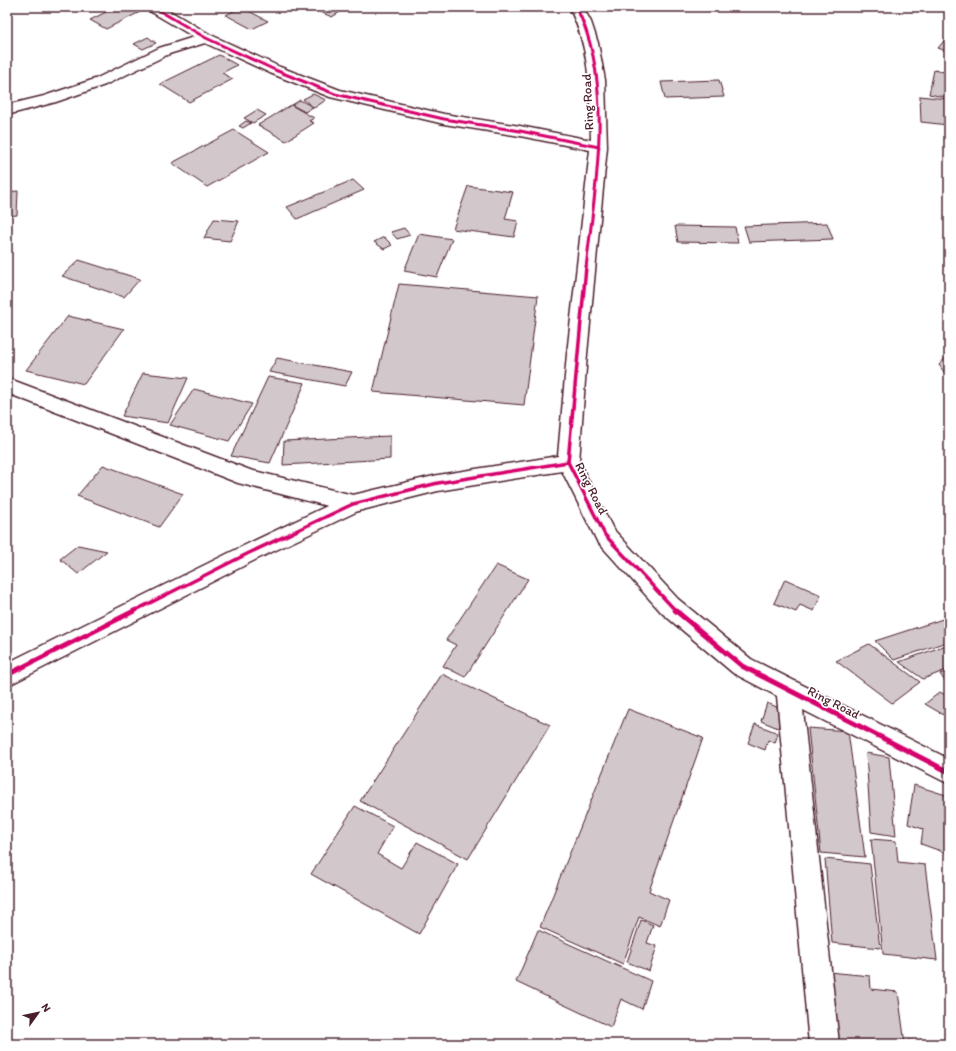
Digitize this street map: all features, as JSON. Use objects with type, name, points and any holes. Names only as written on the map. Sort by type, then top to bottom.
[{"type":"street","points":[[153,7],[206,38],[275,70],[335,94],[444,119],[520,131],[599,147]]},
{"type":"street","name":"Ring Road","points":[[576,7],[584,22],[590,43],[597,80],[599,147],[577,354],[568,462],[605,535],[670,606],[742,666],[949,772]]},
{"type":"street","points":[[7,110],[50,99],[100,82],[164,51],[206,38]]},
{"type":"street","points":[[7,385],[246,477],[353,504]]},
{"type":"street","points":[[7,675],[247,554],[353,504],[438,483],[568,462]]},
{"type":"street","points":[[789,690],[824,1044]]},
{"type":"building","points":[[116,7],[132,7],[140,12],[106,29],[90,20]]},
{"type":"building","points":[[241,7],[268,21],[252,29],[226,15]]},
{"type":"building","points":[[303,7],[320,7],[311,11]]},
{"type":"building","points":[[328,7],[348,7],[332,17],[320,12]]},
{"type":"building","points":[[948,36],[949,52],[938,48]]},
{"type":"building","points":[[148,37],[156,43],[143,49],[134,44]]},
{"type":"building","points":[[219,55],[237,65],[222,73],[233,79],[189,102],[160,84]]},
{"type":"building","points":[[934,70],[949,73],[949,98],[929,94]]},
{"type":"building","points":[[719,80],[724,97],[665,99],[661,82]]},
{"type":"building","points":[[313,94],[326,100],[314,108],[303,99]]},
{"type":"building","points":[[920,96],[946,99],[948,125],[921,122]]},
{"type":"building","points":[[300,100],[313,107],[305,112],[292,105]]},
{"type":"building","points":[[291,105],[314,118],[309,121],[314,123],[286,141],[258,125]]},
{"type":"building","points":[[257,110],[266,115],[253,123],[244,118]]},
{"type":"building","points":[[246,121],[251,123],[243,128],[239,126]]},
{"type":"building","points":[[234,130],[269,152],[207,187],[172,163]]},
{"type":"building","points":[[353,180],[364,190],[297,219],[287,207]]},
{"type":"building","points":[[468,186],[513,192],[505,219],[518,221],[514,237],[453,229]]},
{"type":"building","points":[[18,191],[17,215],[7,216],[7,192]]},
{"type":"building","points":[[214,219],[239,221],[230,241],[204,238]]},
{"type":"building","points":[[827,223],[833,239],[749,242],[744,226]]},
{"type":"building","points":[[675,226],[735,227],[738,243],[678,242]]},
{"type":"building","points":[[404,228],[410,235],[397,239],[391,232]]},
{"type":"building","points":[[419,234],[452,239],[437,277],[404,271]]},
{"type":"building","points":[[384,237],[392,245],[384,249],[374,242]]},
{"type":"building","points":[[79,260],[140,279],[124,297],[62,276]]},
{"type":"building","points":[[399,284],[538,296],[524,405],[373,392]]},
{"type":"building","points":[[68,316],[124,329],[84,384],[26,370]]},
{"type":"building","points":[[949,354],[949,379],[939,365]]},
{"type":"building","points":[[277,358],[352,372],[345,386],[269,372]]},
{"type":"building","points":[[143,373],[188,378],[168,423],[122,416]]},
{"type":"building","points":[[268,377],[305,383],[270,463],[231,456]]},
{"type":"building","points":[[194,389],[252,404],[229,441],[170,425]]},
{"type":"building","points":[[390,436],[390,459],[283,465],[284,441]]},
{"type":"building","points":[[103,465],[183,494],[159,527],[77,496]]},
{"type":"building","points":[[78,545],[107,551],[78,574],[60,559]]},
{"type":"building","points":[[496,565],[528,579],[465,677],[443,666],[456,645],[446,640]]},
{"type":"building","points":[[785,579],[821,595],[814,611],[800,605],[796,612],[774,603]]},
{"type":"building","points":[[949,617],[949,641],[894,660],[875,641]]},
{"type":"building","points":[[869,644],[920,682],[892,703],[836,661]]},
{"type":"building","points":[[949,644],[949,669],[923,679],[899,662]]},
{"type":"building","points":[[949,671],[949,687],[940,674]]},
{"type":"building","points":[[442,674],[550,725],[468,859],[360,801]]},
{"type":"building","points":[[940,692],[949,697],[949,718],[925,704]]},
{"type":"building","points":[[767,703],[784,710],[778,728],[761,721]]},
{"type":"building","points":[[628,709],[703,738],[649,891],[669,900],[660,926],[639,917],[623,964],[540,927]]},
{"type":"building","points":[[755,724],[778,733],[775,743],[768,740],[765,750],[748,743]]},
{"type":"building","points":[[808,728],[848,731],[865,857],[821,853]]},
{"type":"building","points":[[866,753],[889,757],[896,836],[871,832]]},
{"type":"building","points":[[914,785],[949,796],[949,854],[921,844],[923,829],[908,824]]},
{"type":"building","points":[[355,806],[393,826],[377,854],[401,868],[417,842],[458,864],[419,934],[311,874]]},
{"type":"building","points":[[871,839],[896,841],[898,862],[925,865],[937,960],[883,954]]},
{"type":"building","points":[[825,859],[870,864],[880,948],[832,943]]},
{"type":"building","points":[[641,920],[653,925],[647,943],[657,946],[649,971],[627,962]]},
{"type":"building","points":[[538,930],[651,981],[642,1009],[621,999],[611,1027],[516,982]]},
{"type":"building","points":[[829,972],[870,976],[871,989],[898,992],[905,1044],[835,1044]]},
{"type":"building","points":[[908,1040],[934,1044],[908,1044]]},
{"type":"cycle path","points":[[153,7],[206,38],[275,70],[335,94],[444,119],[520,131],[599,147]]},
{"type":"cycle path","points":[[576,7],[584,22],[591,43],[597,80],[599,147],[577,354],[568,462],[605,535],[670,606],[742,666],[949,772]]},
{"type":"cycle path","points":[[7,675],[247,554],[353,504],[438,483],[568,462]]}]
